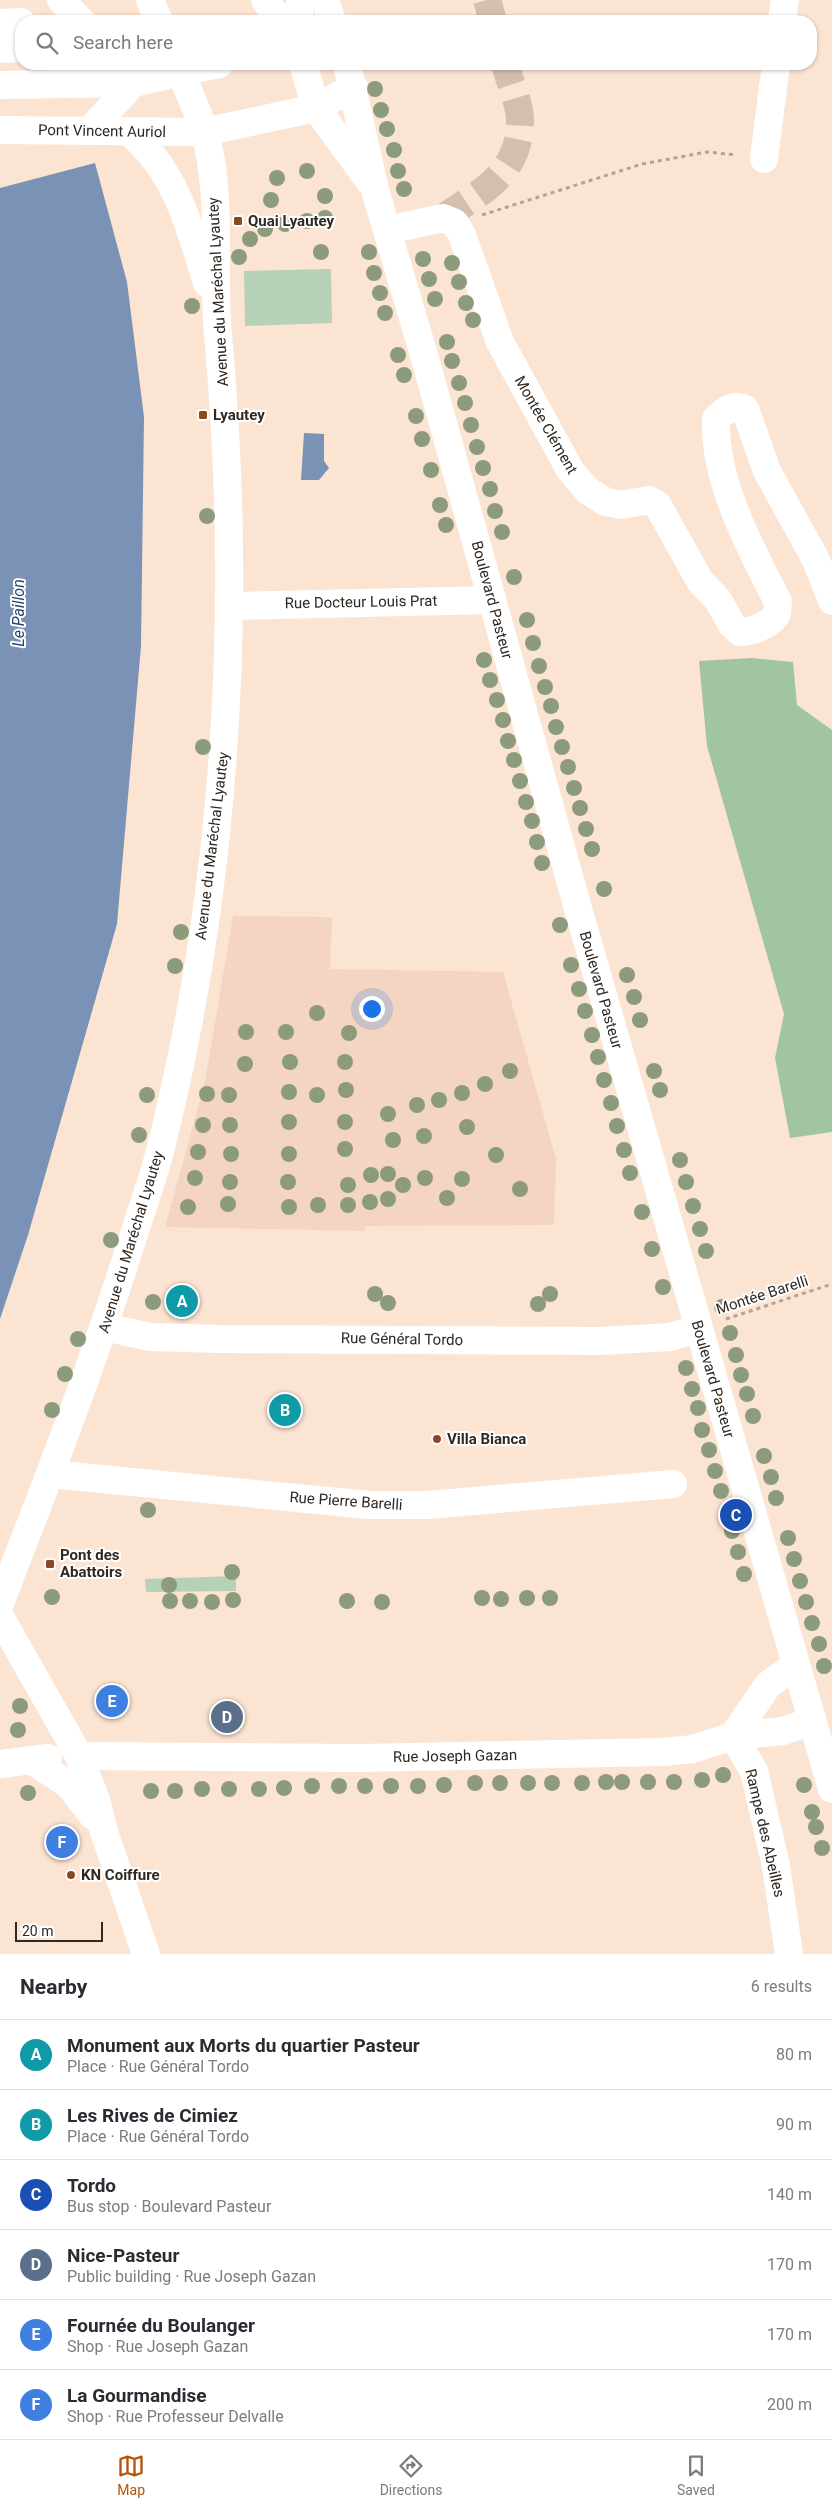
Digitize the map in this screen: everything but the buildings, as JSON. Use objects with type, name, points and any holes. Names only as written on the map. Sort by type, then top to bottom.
[{"type":"street","points":[[61,0],[75,15]]},
{"type":"street","points":[[150,0],[157,15]]},
{"type":"street","points":[[265,0],[276,15]]},
{"type":"street","points":[[299,15],[300,0]]},
{"type":"street","points":[[325,0],[330,15]]},
{"type":"street","points":[[783,15],[785,0]]},
{"type":"street","points":[[0,23],[15,22]]},
{"type":"street","points":[[0,50],[15,49]]},
{"type":"street","points":[[0,86],[82,85],[133,70]]},
{"type":"street","points":[[133,70],[106,130],[147,147],[158,160],[192,233],[216,316]]},
{"type":"street","name":"Avenue du Maréchal Lyautey","points":[[0,1603],[104,1327],[158,1157],[194,993],[219,806],[227,713],[230,505],[216,316],[213,175],[204,132],[180,70]]},
{"type":"street","name":"Boulevard Pasteur","points":[[304,70],[316,108],[375,190]]},
{"type":"street","points":[[764,159],[775,70]]},
{"type":"street","name":"Boulevard Pasteur","points":[[350,76],[375,190],[388,230],[698,1328],[832,1789]]},
{"type":"street","name":"Pont Vincent Auriol","points":[[0,130],[204,132],[316,108],[350,76]]},
{"type":"street","points":[[388,230],[443,218],[455,223]]},
{"type":"street","name":"Montée Clément","points":[[455,223],[462,236],[500,342],[570,470],[588,491],[606,502],[621,506],[649,500],[657,504],[700,581],[718,600],[732,625],[740,632],[747,632],[768,623],[776,614],[778,602],[745,539],[722,472],[715,442],[716,419],[726,409],[740,407],[745,409],[767,471],[816,560],[832,601]]},
{"type":"street","name":"Rue Docteur Louis Prat","points":[[230,606],[492,600]]},
{"type":"street","name":"Rue Général Tordo","points":[[104,1327],[150,1337],[219,1339],[602,1341],[670,1337],[698,1328]]},
{"type":"street","name":"Rue Pierre Barelli","points":[[50,1474],[369,1505],[428,1505],[673,1484]]},
{"type":"street","points":[[0,1617],[79,1756],[96,1800],[104,1832],[146,1954]]},
{"type":"street","points":[[733,1736],[768,1685],[796,1666]]},
{"type":"street","points":[[733,1736],[783,1731],[812,1721]]},
{"type":"street","name":"Rue Joseph Gazan","points":[[0,1764],[79,1756],[361,1758],[662,1752],[693,1749],[733,1736]]},
{"type":"street","name":"Rampe des Abeilles","points":[[733,1736],[754,1771],[776,1866],[789,1954]]},
{"type":"street","points":[[31,1760],[68,1784],[85,1803],[104,1832]]},
{"type":"path","points":[[455,223],[642,164],[707,152],[764,159]]},
{"type":"path","name":"Montée Barelli","points":[[698,1328],[832,1284]]},
{"type":"shaded area","points":[[233,916],[332,917],[330,969],[503,972],[556,1159],[554,1225],[366,1226],[365,1231],[165,1227],[205,1082]]},
{"type":"green space","points":[[331,269],[332,323],[245,326],[244,271]]},
{"type":"green space","points":[[752,658],[793,662],[797,705],[832,730],[832,1132],[790,1138],[775,1058],[784,1014],[707,746],[699,661]]},
{"type":"green space","points":[[236,1576],[236,1591],[146,1592],[145,1579]]},
{"type":"water","name":"Le Paillon","points":[[95,163],[127,282],[144,417],[141,646],[117,924],[28,1235],[0,1319],[0,188]]},
{"type":"water","points":[[304,433],[324,434],[324,461],[329,468],[319,480],[301,480]]},
{"type":"tunnel","points":[[487,0],[491,15]]},
{"type":"tunnel","points":[[443,218],[485,189],[496,179],[506,168],[513,154],[518,139],[520,114],[507,70]]},
{"type":"place","name":"Quai Lyautey","points":[[238,221]]},
{"type":"place","name":"Lyautey","points":[[203,415]]},
{"type":"place","name":"Monument aux Morts du quartier Pasteur","points":[[182,1301]]},
{"type":"place","name":"Les Rives de Cimiez","points":[[285,1410]]},
{"type":"place","name":"Villa Bianca","points":[[437,1439]]},
{"type":"place","name":"Tordo","points":[[736,1515]]},
{"type":"place","name":"Pont des Abattoirs","points":[[50,1564]]},
{"type":"place","name":"Fournée du Boulanger","points":[[112,1701]]},
{"type":"place","name":"Nice-Pasteur","points":[[227,1717]]},
{"type":"place","name":"La Gourmandise","points":[[62,1842]]},
{"type":"place","name":"KN Coiffure","points":[[71,1875]]}]
